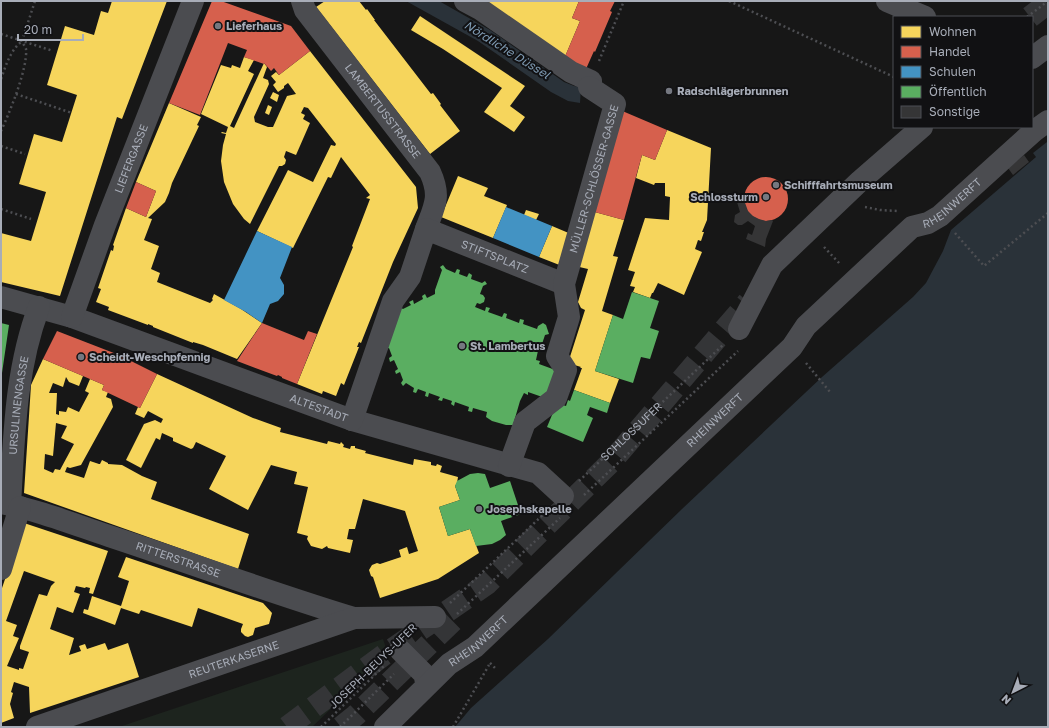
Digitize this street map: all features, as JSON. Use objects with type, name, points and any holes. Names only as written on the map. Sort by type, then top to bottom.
[{"type":"street","name":"LIEFERGASSE","points":[[72,317],[105,226],[193,1]]},
{"type":"street","name":"LAMBERTUSSTRASSE","points":[[302,1],[306,10],[430,172],[435,183],[437,194],[426,229]]},
{"type":"street","points":[[465,1],[486,13],[590,84]]},
{"type":"street","points":[[887,1],[923,16]]},
{"type":"street","points":[[1033,57],[1048,46]]},
{"type":"street","name":"MÜLLER-SCHLÖSSER-GASSE","points":[[564,284],[615,104],[590,84]]},
{"type":"street","name":"RHEINWERFT","points":[[384,727],[410,697],[449,664],[475,647],[652,481],[792,347],[806,326],[912,227],[928,223],[940,216],[1048,121]]},
{"type":"street","points":[[741,338],[772,265],[814,237],[854,200],[921,128]]},
{"type":"street","name":"STIFTSPLATZ","points":[[426,229],[564,284]]},
{"type":"street","points":[[352,420],[393,302],[410,277],[426,229]]},
{"type":"street","points":[[509,466],[525,422],[556,398],[566,370],[557,356],[569,317],[564,284]]},
{"type":"street","name":"ALTESTADT","points":[[1,297],[72,317],[352,420],[509,466],[538,473],[568,504]]},
{"type":"street","name":"URSULINENGASSE","points":[[1,569],[10,505],[17,408],[32,324],[39,307]]},
{"type":"street","name":"RITTERSTRASSE","points":[[10,505],[128,542],[303,603],[354,618]]},
{"type":"street","name":"REUTERKASERNE","points":[[37,727],[354,618],[446,616]]},
{"type":"street","points":[[405,655],[426,676],[425,678]]},
{"type":"path","points":[[1,79],[15,46],[22,41],[35,1]]},
{"type":"path","points":[[590,84],[624,1]]},
{"type":"path","points":[[729,1],[893,77]]},
{"type":"path","points":[[1028,16],[1048,1]]},
{"type":"path","points":[[1,34],[53,51]]},
{"type":"path","points":[[1,131],[11,109],[24,67],[26,51],[22,41]]},
{"type":"path","points":[[16,94],[72,113]]},
{"type":"path","points":[[1,146],[25,154]]},
{"type":"path","points":[[1,209],[31,219]]},
{"type":"path","points":[[951,228],[984,266],[1048,213]]},
{"type":"path","points":[[814,237],[855,280]]},
{"type":"path","name":"SCHLOSSUFER","points":[[446,616],[568,504],[741,338]]},
{"type":"path","name":"SCHLOSSUFER","points":[[446,616],[568,504],[741,338]]},
{"type":"path","points":[[803,360],[830,392]]},
{"type":"path","name":"JOSEPH-BEUYS-UFER","points":[[321,727],[405,655]]},
{"type":"path","name":"JOSEPH-BEUYS-UFER","points":[[340,727],[405,655]]},
{"type":"path","points":[[453,727],[490,663]]},
{"type":"shaded area","points":[[383,639],[388,654],[312,727],[119,727]]},
{"type":"water","name":"Nördliche Düssel","points":[[406,1],[439,1],[490,30],[564,82],[581,87],[580,103],[568,101],[551,92],[478,41]]},
{"type":"water","points":[[1047,142],[1048,727],[455,727],[471,708],[548,639],[682,509],[822,377],[913,297],[926,283],[943,251],[951,230],[1036,157],[1033,153]]},
{"type":"building: Wohnen","points":[[112,1],[167,1],[122,119],[117,117],[60,296],[1,282],[1,233],[31,241],[46,192],[19,184],[34,134],[62,142],[77,95],[47,85],[65,26],[94,35],[101,11],[108,13]]},
{"type":"building: Wohnen","points":[[325,1],[359,1],[366,10],[367,9],[431,94],[433,93],[441,104],[440,105],[460,131],[430,154],[316,7]]},
{"type":"building: Wohnen","points":[[475,1],[579,1],[572,18],[580,21],[564,59]]},
{"type":"building: Wohnen","points":[[420,16],[525,86],[510,106],[525,117],[514,132],[484,112],[502,88],[411,30]]},
{"type":"building: Wohnen","points":[[310,51],[416,187],[418,208],[393,262],[361,343],[359,342],[357,347],[359,347],[344,385],[341,383],[336,396],[323,391],[322,394],[297,384],[353,247],[352,246],[370,199],[366,198],[370,195],[341,157],[331,178],[328,177],[293,248],[257,231],[288,170],[313,182],[331,145],[335,146],[336,144],[308,108],[304,107],[301,113],[305,115],[303,119],[310,123],[296,155],[286,151],[284,157],[286,160],[285,164],[279,166],[250,224],[244,219],[233,204],[224,182],[221,161],[226,134],[221,133],[226,133],[228,127],[201,114],[221,65],[231,68],[232,65],[240,68],[244,57],[254,60],[248,71],[254,74],[230,126],[234,128],[264,63],[267,67],[263,78],[268,80],[269,84],[254,117],[255,122],[268,127],[273,127],[287,96],[296,94],[288,83],[278,92],[273,85],[276,82],[271,76],[276,72],[279,75]]},
{"type":"building: Wohnen","points":[[273,92],[279,95],[277,102],[270,98]]},
{"type":"building: Wohnen","points":[[169,103],[201,117],[197,125],[199,126],[172,183],[165,202],[148,218],[152,219],[144,240],[159,246],[151,269],[160,273],[157,282],[210,303],[213,300],[214,294],[262,323],[237,359],[108,310],[109,307],[96,302],[101,289],[98,288],[111,250],[113,251],[113,245],[126,208],[146,217],[156,191],[136,182]]},
{"type":"building: Wohnen","points":[[268,105],[272,107],[269,115],[265,113]]},
{"type":"building: Wohnen","points":[[667,130],[711,148],[707,220],[702,232],[704,232],[701,241],[698,240],[695,249],[702,252],[684,295],[658,283],[650,298],[633,292],[635,287],[630,286],[635,272],[628,270],[645,218],[669,220],[670,197],[665,196],[665,183],[655,183],[654,185],[636,178],[642,155],[655,160]]},
{"type":"building: Wohnen","points":[[458,176],[488,188],[484,196],[507,205],[493,238],[441,217]]},
{"type":"building: Wohnen","points":[[526,210],[539,214],[536,220],[524,215]]},
{"type":"building: Wohnen","points":[[591,211],[624,220],[613,256],[618,257],[602,311],[613,315],[595,371],[619,379],[610,403],[574,390],[582,368],[568,363],[585,310],[581,308],[578,302],[588,269],[575,266]]},
{"type":"building: Wohnen","points":[[552,226],[571,234],[562,266],[539,257]]},
{"type":"building: Wohnen","points":[[43,359],[83,376],[79,386],[69,382],[66,377],[63,387],[53,383],[49,393],[57,393],[56,414],[59,415],[59,411],[66,412],[68,407],[79,412],[89,393],[85,391],[90,379],[104,385],[102,390],[108,392],[106,397],[111,399],[113,407],[81,465],[70,468],[67,467],[65,472],[84,478],[90,461],[100,464],[102,460],[108,464],[122,465],[157,482],[151,499],[249,534],[238,569],[24,493],[31,385]],"holes":[[[56,423],[67,426],[61,438],[74,444],[60,470],[55,469],[53,473],[44,469],[45,454],[53,456]]]},
{"type":"building: Wohnen","points":[[157,374],[253,418],[281,428],[280,432],[327,444],[328,441],[340,444],[341,442],[344,445],[343,447],[350,449],[351,446],[355,446],[355,448],[366,451],[365,453],[413,465],[414,459],[431,462],[431,465],[436,466],[437,464],[442,466],[440,472],[458,477],[455,486],[460,500],[439,507],[448,536],[470,529],[479,553],[438,579],[380,598],[369,570],[372,565],[401,557],[399,550],[407,547],[409,554],[418,551],[405,511],[363,499],[355,529],[349,529],[347,539],[353,540],[350,553],[328,548],[327,546],[322,549],[311,546],[307,539],[308,536],[297,533],[308,487],[294,484],[297,472],[271,465],[248,510],[209,489],[226,456],[196,442],[191,449],[173,441],[173,438],[162,433],[160,440],[156,438],[141,468],[126,460],[144,424],[155,420],[161,423],[163,419],[148,411],[144,418],[135,414],[138,407],[140,408]]},
{"type":"building: Wohnen","points":[[24,523],[108,551],[93,594],[89,593],[90,588],[76,586],[74,592],[80,594],[73,613],[57,607],[50,629],[74,638],[69,655],[81,651],[79,646],[85,644],[87,649],[105,643],[108,650],[128,643],[139,677],[30,713],[29,687],[14,682],[10,704],[14,718],[1,723],[1,591]],"holes":[[[24,571],[55,582],[51,586],[47,596],[39,594],[20,646],[20,649],[29,652],[23,669],[19,668],[19,670],[7,666],[19,638],[13,636],[17,625],[6,621]]]},
{"type":"building: Wohnen","points":[[126,557],[263,603],[272,613],[269,624],[255,628],[253,635],[248,637],[241,632],[243,624],[198,608],[192,627],[141,610],[139,614],[121,608],[115,625],[83,613],[84,609],[88,610],[92,596],[121,606],[129,581],[118,577]]},
{"type":"building: Handel","points":[[212,1],[221,1],[291,26],[310,51],[279,75],[274,68],[271,71],[264,63],[244,57],[247,50],[228,43],[200,115],[169,103]]},
{"type":"building: Handel","points":[[579,1],[615,1],[610,11],[612,12],[595,52],[594,51],[586,69],[564,59],[580,21],[572,18]]},
{"type":"building: Handel","points":[[620,110],[667,130],[655,160],[642,155],[624,220],[591,211]]},
{"type":"building: Handel","name":"Schlossturm","points":[[766,177],[778,181],[784,187],[788,199],[784,211],[778,217],[766,221],[754,217],[748,211],[744,199],[748,187],[754,181]]},
{"type":"building: Handel","points":[[136,182],[156,191],[146,217],[126,208]]},
{"type":"building: Handel","points":[[262,323],[304,340],[308,331],[317,334],[297,384],[278,375],[277,376],[237,361]]},
{"type":"building: Handel","points":[[57,331],[119,355],[157,374],[140,408],[102,390],[104,385],[43,359]]},
{"type":"building: Schulen","points":[[506,207],[552,226],[539,257],[493,238]]},
{"type":"building: Schulen","points":[[257,231],[292,247],[280,278],[284,285],[284,294],[278,301],[270,304],[262,323],[224,300]]},
{"type":"building: Öffentlich","name":"St. Lambertus","points":[[443,265],[446,269],[455,273],[457,269],[460,270],[459,274],[467,277],[469,273],[472,275],[471,279],[482,283],[485,281],[487,284],[483,286],[480,294],[485,298],[484,302],[480,304],[477,303],[475,307],[485,311],[486,307],[490,308],[488,312],[502,317],[504,313],[507,314],[506,318],[519,323],[520,319],[524,320],[523,324],[537,329],[538,326],[543,323],[546,325],[549,334],[545,335],[542,344],[539,346],[536,360],[540,361],[539,364],[558,371],[548,399],[528,392],[528,395],[524,393],[513,425],[506,425],[492,421],[486,417],[487,412],[473,408],[472,412],[468,411],[469,407],[455,402],[454,406],[451,404],[452,401],[443,398],[442,401],[438,400],[440,397],[429,393],[428,397],[425,396],[426,392],[418,389],[416,393],[413,392],[414,388],[406,383],[403,386],[401,383],[403,380],[400,372],[396,374],[395,371],[398,369],[394,360],[390,362],[389,358],[392,356],[389,348],[385,349],[400,307],[403,309],[411,305],[409,302],[413,300],[414,304],[423,299],[422,296],[425,294],[427,298],[435,294],[442,270],[440,267]]},
{"type":"building: Öffentlich","points":[[632,292],[659,301],[650,328],[659,331],[650,359],[641,357],[633,383],[595,371],[613,315],[623,319]]},
{"type":"building: Öffentlich","points":[[1,323],[9,325],[2,373],[1,373]]},
{"type":"building: Öffentlich","points":[[574,390],[610,403],[607,413],[590,407],[587,415],[593,418],[583,442],[547,427],[557,403],[566,406],[568,400],[570,401]]},
{"type":"building: Öffentlich","name":"Josephskapelle","points":[[470,474],[485,474],[490,488],[510,481],[521,514],[501,521],[506,535],[500,540],[492,544],[476,546],[470,529],[448,536],[439,507],[460,500],[455,486],[457,481]]},
{"type":"building: Sonstige","points":[[1024,155],[1029,162],[1013,175],[1008,168]]},
{"type":"building: Sonstige","points":[[744,200],[748,211],[753,216],[766,221],[773,221],[766,239],[765,247],[746,239],[748,233],[752,235],[755,226],[748,221],[742,225],[738,225],[734,222],[735,215],[740,212],[737,202]]},
{"type":"tunnel","points":[[1031,16],[1048,3]]},
{"type":"tunnel","points":[[287,727],[385,654],[487,584],[613,460],[748,302]]},
{"type":"tunnel","points":[[341,727],[356,715],[456,618]]},
{"type":"place","name":"Lieferhaus","points":[[218,26]]},
{"type":"place","name":"Radschlägerbrunnen","points":[[669,91]]},
{"type":"place","name":"Schifffahrtsmuseum","points":[[776,185]]},
{"type":"place","name":"Schlossturm","points":[[766,197]]},
{"type":"place","name":"St. Lambertus","points":[[462,346]]},
{"type":"place","name":"Scheidt-Weschpfennig","points":[[81,357]]},
{"type":"place","name":"Josephskapelle","points":[[479,509]]}]
